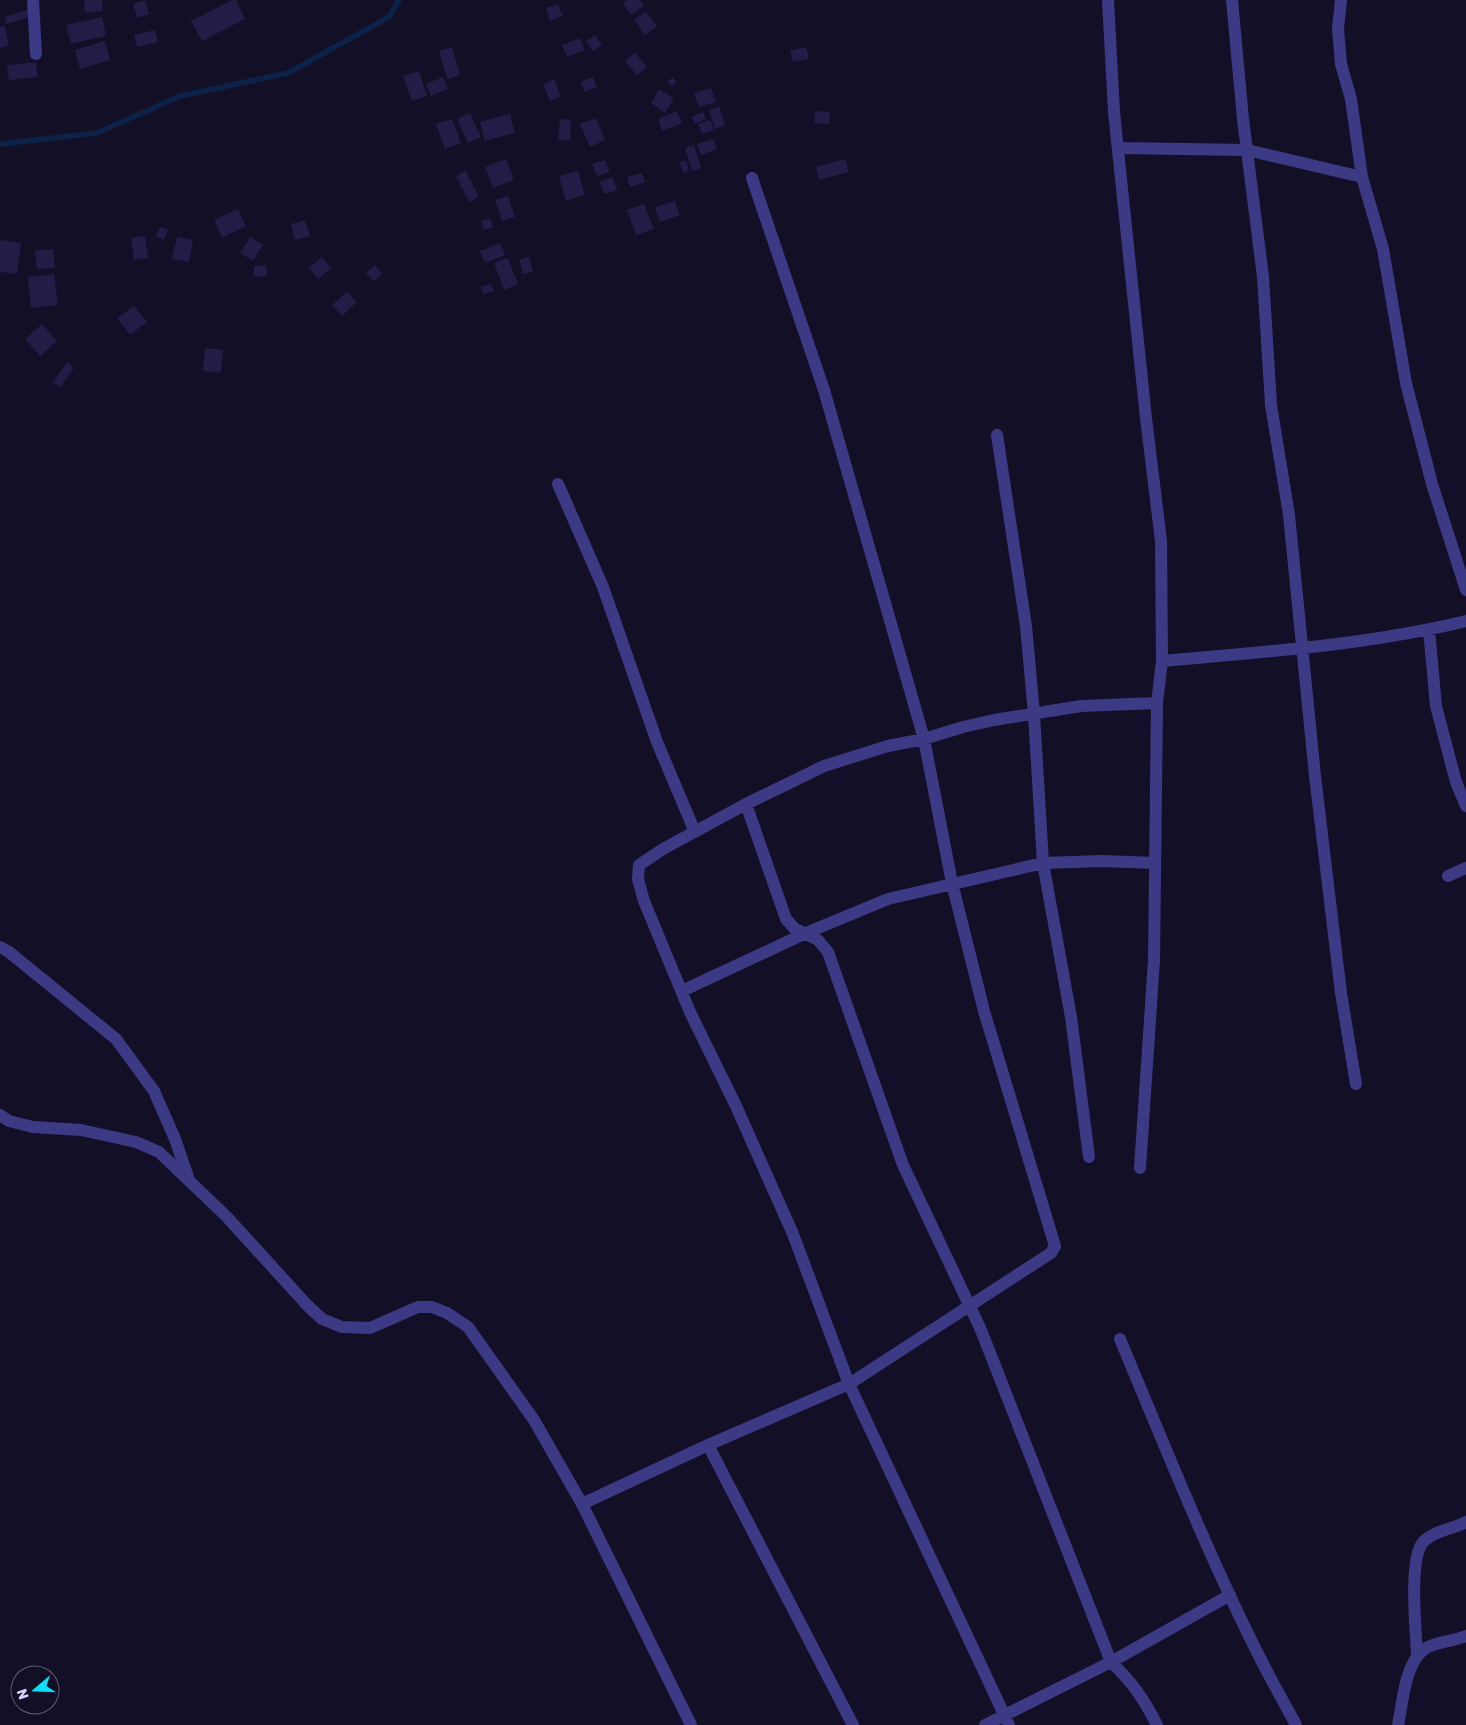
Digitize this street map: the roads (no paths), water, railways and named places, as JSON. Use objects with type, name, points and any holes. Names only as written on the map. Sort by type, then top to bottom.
[{"type":"street","points":[[33,0],[36,54]]},
{"type":"street","points":[[1108,0],[1114,112],[1146,418],[1161,541],[1162,661],[1158,703],[1154,960],[1140,1168]]},
{"type":"street","points":[[1232,0],[1247,150],[1263,277],[1271,404],[1290,515],[1315,776],[1341,994],[1356,1084]]},
{"type":"street","points":[[1341,0],[1338,29],[1341,64],[1351,99],[1362,177],[1383,249],[1406,383],[1432,484],[1466,590]]},
{"type":"street","points":[[1118,148],[1247,150],[1362,177]]},
{"type":"street","points":[[582,1504],[849,1384],[1051,1254],[1055,1246],[984,1011],[952,883],[924,739],[824,390],[752,178]]},
{"type":"street","points":[[996,435],[1026,626],[1034,714],[1043,863],[1070,1018],[1089,1157]]},
{"type":"street","points":[[558,484],[604,587],[657,742],[695,832]]},
{"type":"street","points":[[1162,661],[1367,641],[1466,621]]},
{"type":"street","points":[[1429,630],[1436,706],[1456,782],[1466,806]]},
{"type":"street","points":[[1007,1720],[849,1384],[793,1234],[736,1106],[690,1012],[644,901],[638,879],[639,865],[746,804],[824,766],[888,746],[924,739],[963,727],[1081,706],[1158,703]]},
{"type":"street","points":[[746,804],[786,919],[794,928],[818,940],[828,952],[903,1165],[981,1330],[1111,1662],[1129,1679],[1145,1701],[1157,1725]]},
{"type":"street","points":[[682,991],[806,933],[888,898],[1043,863],[1102,860],[1155,863]]},
{"type":"street","points":[[1448,876],[1466,868]]},
{"type":"street","points":[[0,947],[9,952],[116,1039],[154,1092],[175,1139],[189,1182]]},
{"type":"street","points":[[0,1116],[10,1121],[33,1127],[81,1130],[136,1142],[159,1152],[226,1216],[322,1319],[342,1327],[370,1328],[418,1307],[432,1307],[447,1313],[468,1327],[534,1420],[582,1504],[691,1725]]},
{"type":"street","points":[[1120,1339],[1201,1532],[1257,1652],[1296,1725]]},
{"type":"street","points":[[708,1446],[853,1725]]},
{"type":"street","points":[[1398,1725],[1409,1674],[1417,1654],[1414,1580],[1416,1563],[1422,1542],[1436,1533],[1466,1522]]},
{"type":"street","points":[[986,1725],[1007,1720],[1230,1595]]},
{"type":"street","points":[[1417,1654],[1429,1646],[1466,1636]]},
{"type":"waterway","points":[[0,144],[97,133],[180,96],[288,73],[389,17],[399,0]]}]
